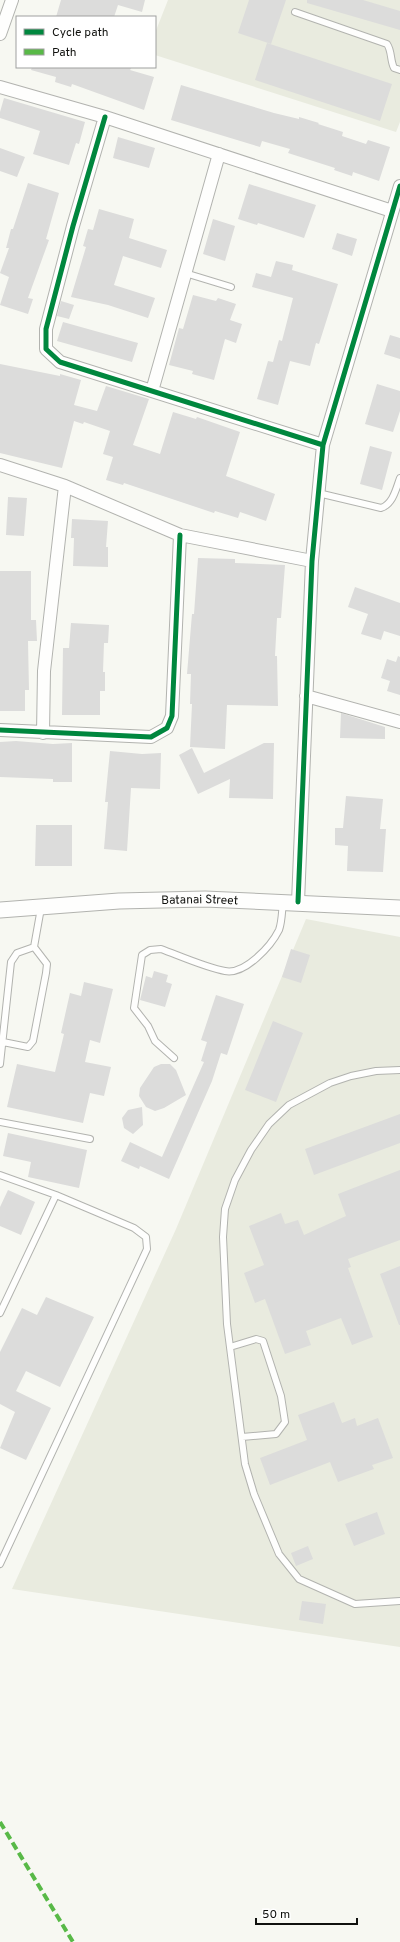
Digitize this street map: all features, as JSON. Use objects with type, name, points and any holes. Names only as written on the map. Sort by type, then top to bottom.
[{"type":"street","points":[[0,34],[12,0]]},
{"type":"street","points":[[0,87],[105,117],[392,211]]},
{"type":"street","points":[[105,117],[73,226],[46,328],[46,349],[60,362],[323,445]]},
{"type":"street","points":[[152,391],[219,154]]},
{"type":"street","points":[[298,902],[312,561],[323,445],[400,186]]},
{"type":"street","points":[[0,465],[66,486],[180,535],[312,561]]},
{"type":"street","points":[[43,733],[44,671],[66,486]]},
{"type":"street","points":[[0,730],[151,737],[167,728],[172,716],[180,535]]},
{"type":"street","points":[[306,696],[400,722]]},
{"type":"street","name":"Batanai Street","points":[[0,910],[41,906],[205,899],[298,902],[400,908]]},
{"type":"lane","points":[[296,12],[386,44],[390,50],[392,65],[394,68],[400,70]]},
{"type":"lane","points":[[185,273],[231,287]]},
{"type":"lane","points":[[318,493],[380,508],[387,506],[392,500],[400,478]]},
{"type":"lane","points":[[174,1058],[155,1041],[148,1026],[134,1008],[142,955],[150,950],[161,949],[226,972],[239,970],[246,967],[265,949],[279,929],[283,902]]},
{"type":"lane","points":[[3,1042],[28,1047],[33,1041],[46,969],[46,964],[34,947],[41,906]]},
{"type":"lane","points":[[0,1064],[11,962],[17,953],[34,947]]},
{"type":"lane","points":[[400,1070],[376,1071],[351,1076],[330,1083],[289,1105],[269,1124],[251,1150],[235,1180],[225,1209],[223,1237],[227,1324],[245,1464],[254,1494],[279,1554],[299,1579],[355,1604],[400,1601]]},
{"type":"lane","points":[[0,1122],[90,1139]]},
{"type":"lane","points":[[0,1175],[56,1195],[134,1228],[146,1237],[147,1249],[0,1564]]},
{"type":"lane","points":[[0,1313],[56,1195]]},
{"type":"lane","points":[[230,1347],[256,1339],[263,1341],[281,1396],[285,1422],[276,1434],[242,1437]]},
{"type":"shaded area","points":[[168,0],[400,0],[400,122],[396,132],[156,55],[156,30]]},
{"type":"shaded area","points":[[306,919],[400,937],[400,1647],[12,1589],[176,1229]]},
{"type":"building","points":[[61,0],[145,0],[142,12],[118,5],[114,16],[56,16]]},
{"type":"building","points":[[249,0],[286,0],[271,44],[238,33]]},
{"type":"building","points":[[307,0],[363,0],[400,11],[400,30],[307,3]]},
{"type":"building","points":[[267,43],[392,84],[380,121],[255,80]]},
{"type":"building","points":[[32,68],[131,68],[130,70],[154,77],[144,110],[72,84],[71,87],[55,82],[56,77],[31,70]]},
{"type":"building","points":[[181,85],[274,113],[299,119],[299,117],[319,123],[318,124],[343,132],[342,136],[366,144],[368,140],[390,147],[379,181],[353,172],[352,176],[334,170],[335,168],[288,153],[290,149],[262,141],[260,147],[171,120]]},
{"type":"building","points":[[4,98],[85,122],[79,144],[76,143],[69,165],[33,154],[40,131],[0,118]]},
{"type":"building","points":[[118,137],[155,148],[149,168],[113,158]]},
{"type":"building","points":[[0,148],[25,157],[17,177],[0,171]]},
{"type":"building","points":[[28,183],[59,193],[46,239],[49,240],[28,298],[33,299],[28,314],[0,305],[9,277],[0,273],[9,248],[6,248],[11,229],[13,229]]},
{"type":"building","points":[[249,184],[316,205],[304,238],[258,223],[257,225],[238,219]]},
{"type":"building","points":[[99,209],[134,219],[129,238],[167,250],[161,268],[123,256],[114,285],[155,298],[148,318],[108,305],[71,297],[86,247],[83,246],[88,229],[93,230]]},
{"type":"building","points":[[213,219],[235,226],[225,261],[203,254]]},
{"type":"building","points":[[337,233],[357,239],[352,256],[332,249]]},
{"type":"building","points":[[276,261],[293,265],[292,270],[338,284],[319,344],[316,343],[310,366],[290,361],[278,405],[257,399],[268,361],[273,362],[279,340],[282,341],[293,298],[252,287],[256,273],[271,277]]},
{"type":"building","points":[[193,295],[216,301],[218,298],[236,304],[230,320],[242,324],[236,343],[225,339],[214,380],[192,374],[193,371],[169,365],[179,328],[183,329]]},
{"type":"building","points":[[61,301],[74,305],[69,319],[57,316]]},
{"type":"building","points":[[63,322],[138,343],[132,362],[57,341]]},
{"type":"building","points":[[390,335],[400,338],[400,359],[384,354]]},
{"type":"building","points":[[0,364],[60,376],[60,374],[81,380],[74,405],[97,411],[106,386],[149,399],[133,445],[160,454],[173,412],[196,419],[197,417],[240,432],[226,476],[275,494],[266,521],[240,512],[238,518],[215,511],[214,513],[124,483],[123,485],[106,480],[113,457],[103,454],[110,431],[84,422],[83,424],[74,421],[62,468],[0,453]]},
{"type":"building","points":[[377,384],[400,391],[400,411],[393,432],[365,424]]},
{"type":"building","points":[[370,446],[392,452],[382,490],[360,484]]},
{"type":"building","points":[[8,497],[27,498],[24,536],[6,535]]},
{"type":"building","points":[[72,519],[108,521],[106,547],[108,547],[108,567],[73,566],[74,538],[71,538]]},
{"type":"building","points":[[198,558],[235,559],[235,563],[285,565],[281,618],[277,618],[275,656],[277,656],[278,706],[227,705],[225,749],[190,747],[192,704],[190,704],[191,674],[187,674],[192,614],[194,614]]},
{"type":"building","points":[[0,571],[31,571],[31,620],[36,620],[37,641],[28,641],[29,690],[25,690],[25,711],[0,711]]},
{"type":"building","points":[[355,587],[400,603],[400,636],[384,631],[381,640],[361,634],[368,614],[348,607]]},
{"type":"building","points":[[71,623],[109,625],[108,643],[104,643],[103,672],[105,672],[105,691],[100,691],[100,715],[62,715],[63,648],[69,648]]},
{"type":"building","points":[[398,656],[400,657],[400,695],[387,691],[390,681],[381,678],[387,659],[396,662]]},
{"type":"building","points":[[341,713],[385,727],[385,739],[340,738]]},
{"type":"building","points":[[16,741],[53,744],[72,743],[72,782],[53,782],[53,779],[0,777],[0,742]]},
{"type":"building","points":[[264,743],[274,743],[273,799],[229,798],[230,779],[198,794],[179,755],[192,748],[204,773]]},
{"type":"building","points":[[110,751],[142,754],[161,753],[160,789],[131,788],[127,851],[104,849],[108,802],[105,802]]},
{"type":"building","points":[[346,796],[383,799],[380,829],[386,829],[383,872],[347,871],[348,846],[335,845],[335,828],[343,828]]},
{"type":"building","points":[[36,825],[72,825],[72,866],[35,866]]},
{"type":"building","points":[[291,949],[310,955],[301,983],[282,977]]},
{"type":"building","points":[[154,971],[168,975],[166,982],[172,984],[165,1007],[140,1000],[146,976],[152,978]]},
{"type":"building","points":[[84,982],[113,989],[100,1043],[90,1040],[85,1062],[111,1067],[104,1096],[90,1093],[83,1123],[7,1107],[17,1064],[55,1072],[64,1034],[61,1033],[70,993],[81,996]]},
{"type":"building","points":[[216,995],[244,1004],[227,1055],[221,1053],[212,1081],[169,1179],[140,1166],[139,1169],[121,1161],[130,1142],[162,1157],[204,1062],[201,1061],[207,1042],[201,1040]]},
{"type":"building","points":[[273,1021],[303,1033],[276,1102],[245,1090]]},
{"type":"building","points":[[161,1064],[170,1064],[176,1070],[186,1095],[164,1108],[155,1111],[146,1107],[139,1096],[140,1088],[154,1067]]},
{"type":"building","points":[[142,1107],[143,1125],[133,1134],[124,1128],[122,1118],[128,1110]]},
{"type":"building","points":[[400,1114],[400,1143],[314,1175],[305,1149]]},
{"type":"building","points":[[8,1133],[87,1150],[79,1188],[28,1177],[31,1162],[3,1156]]},
{"type":"building","points":[[400,1170],[400,1240],[348,1259],[351,1267],[348,1268],[373,1337],[352,1345],[341,1318],[306,1331],[311,1345],[285,1354],[265,1299],[255,1303],[244,1273],[264,1265],[249,1226],[281,1213],[285,1224],[298,1220],[304,1235],[346,1216],[338,1194]]},
{"type":"building","points":[[8,1190],[35,1202],[21,1235],[0,1226],[0,1207]]},
{"type":"building","points":[[400,1266],[400,1325],[399,1325],[380,1274]]},
{"type":"building","points":[[46,1297],[94,1317],[60,1387],[26,1371],[16,1391],[51,1408],[26,1460],[0,1448],[15,1412],[0,1404],[0,1352],[22,1308],[37,1315]]},
{"type":"building","points":[[334,1402],[342,1423],[355,1418],[357,1426],[378,1418],[393,1458],[372,1465],[374,1469],[338,1482],[330,1462],[270,1485],[260,1458],[307,1440],[298,1415]]},
{"type":"building","points":[[377,1512],[385,1534],[354,1546],[345,1524]]},
{"type":"building","points":[[308,1546],[313,1559],[296,1566],[291,1553]]},
{"type":"building","points":[[302,1601],[326,1604],[323,1624],[299,1620]]},
{"type":"marked path","points":[[0,1822],[73,1942]]},
{"type":"cycle path","points":[[105,117],[73,226],[46,329],[46,349],[60,362],[323,445]]},
{"type":"cycle path","points":[[298,902],[312,561],[323,445],[400,186]]},
{"type":"cycle path","points":[[0,730],[151,737],[167,728],[172,716],[180,535]]}]
